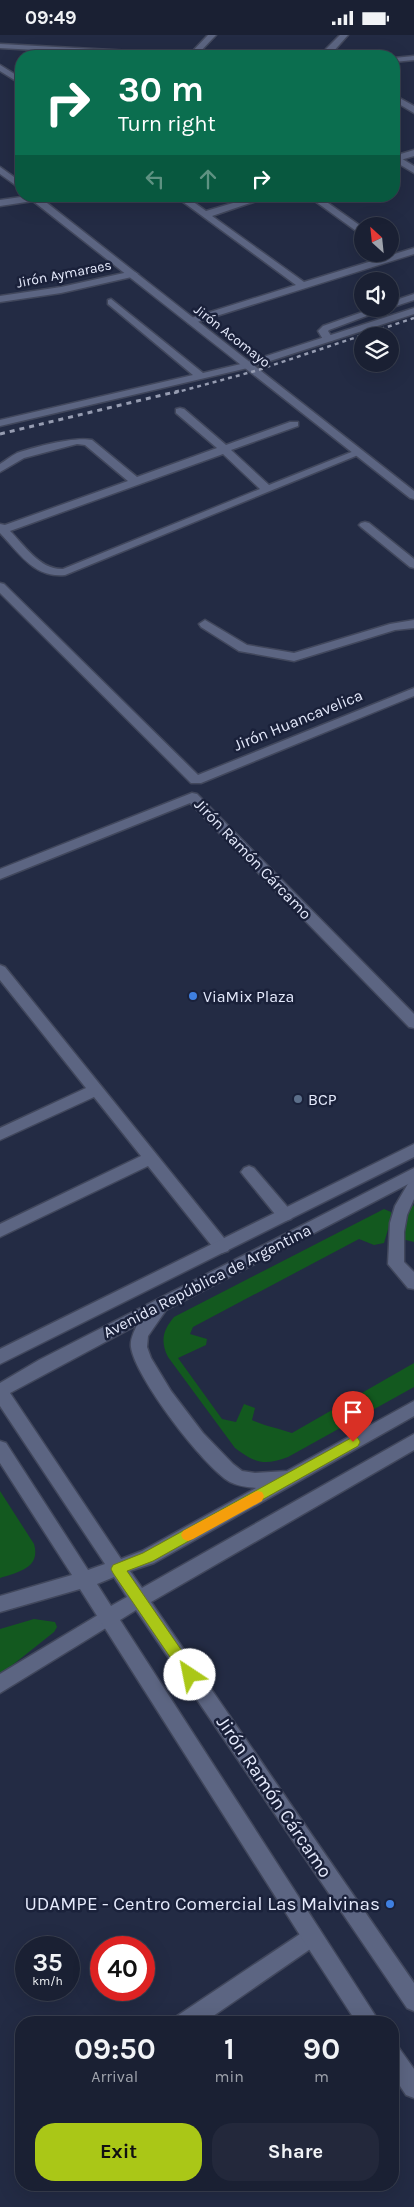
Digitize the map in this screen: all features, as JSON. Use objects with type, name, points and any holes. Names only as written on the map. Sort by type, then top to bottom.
[{"type":"street","points":[[198,50],[212,35]]},
{"type":"street","points":[[330,50],[344,35]]},
{"type":"street","points":[[0,46],[75,50]]},
{"type":"street","points":[[400,60],[413,59]]},
{"type":"street","points":[[0,67],[15,78]]},
{"type":"street","points":[[400,102],[414,110]]},
{"type":"street","points":[[400,156],[414,153]]},
{"type":"street","points":[[400,162],[414,170]]},
{"type":"street","points":[[0,170],[15,182]]},
{"type":"street","points":[[0,203],[15,201]]},
{"type":"street","name":"Jirón Acomayo","points":[[43,202],[414,496]]},
{"type":"street","points":[[187,202],[303,286]]},
{"type":"street","points":[[204,215],[247,202]]},
{"type":"street","points":[[321,202],[354,225]]},
{"type":"street","points":[[399,256],[414,251]]},
{"type":"street","points":[[191,321],[377,263]]},
{"type":"street","name":"Jirón Aymaraes","points":[[0,299],[61,290],[133,274]]},
{"type":"street","points":[[399,302],[414,297]]},
{"type":"street","points":[[111,302],[202,377]]},
{"type":"street","points":[[0,423],[248,365],[414,311]]},
{"type":"street","points":[[328,339],[323,331],[326,328],[357,317]]},
{"type":"street","points":[[180,411],[266,489]]},
{"type":"street","points":[[294,424],[1,529],[40,569],[52,573],[65,572],[358,453]]},
{"type":"street","points":[[0,469],[20,456],[77,441],[88,442],[136,482]]},
{"type":"street","points":[[365,525],[414,565]]},
{"type":"street","name":"Jirón Ramón Cárcamo","points":[[0,586],[196,780],[192,797],[414,1023]]},
{"type":"street","points":[[205,624],[243,648],[294,657],[394,627],[414,624]]},
{"type":"street","name":"Jirón Huancavelica","points":[[196,780],[414,692]]},
{"type":"street","points":[[0,874],[192,797]]},
{"type":"street","points":[[0,969],[222,1247]]},
{"type":"street","points":[[0,1133],[96,1089]]},
{"type":"street","name":"Avenida República de Argentina","points":[[0,1357],[414,1150]]},
{"type":"street","points":[[0,1231],[151,1159]]},
{"type":"street","points":[[249,1173],[285,1215]]},
{"type":"street","name":"Avenida República de Argentina","points":[[0,1392],[45,1365],[414,1173]]},
{"type":"street","points":[[414,1186],[402,1206],[395,1229],[396,1264],[414,1283]]},
{"type":"street","points":[[166,1303],[143,1328],[139,1344],[142,1358],[149,1372],[203,1445],[223,1467],[237,1477],[253,1480],[292,1477]]},
{"type":"street","name":"Jirón Ramón Cárcamo","points":[[0,1392],[118,1569],[414,2001]]},
{"type":"street","points":[[0,1604],[84,1580],[148,1557],[414,1408]]},
{"type":"street","points":[[0,1684],[138,1598],[414,1441]]},
{"type":"street","points":[[0,1447],[312,1936],[365,2016]]},
{"type":"street","points":[[194,2016],[312,1936]]},
{"type":"street","points":[[399,2065],[414,2087]]},
{"type":"green space","points":[[414,1205],[414,1242],[402,1239],[407,1211]]},
{"type":"green space","points":[[384,1209],[391,1212],[392,1216],[384,1243],[374,1245],[359,1239],[193,1327],[190,1334],[207,1339],[206,1345],[178,1358],[222,1419],[236,1422],[244,1404],[255,1408],[252,1420],[292,1433],[414,1363],[414,1387],[288,1457],[266,1462],[248,1457],[235,1448],[168,1357],[163,1341],[167,1326],[174,1317]]},
{"type":"green space","points":[[0,1491],[34,1544],[35,1552],[34,1559],[26,1568],[0,1578]]},
{"type":"green space","points":[[34,1619],[55,1622],[57,1627],[54,1632],[0,1675],[0,1629]]},
{"type":"railway","points":[[174,393],[255,371],[414,318]]},
{"type":"railway","points":[[0,434],[179,391]]},
{"type":"slow traffic","points":[[188,1535],[257,1496]]},
{"type":"place","name":"ViaMix Plaza","points":[[193,996]]},
{"type":"place","name":"BCP","points":[[298,1099]]},
{"type":"place","name":"UDAMPE - Centro Comercial Las Malvinas","points":[[390,1904]]},
{"type":"route","points":[[190,1675],[118,1569],[148,1557],[353,1442]]}]
